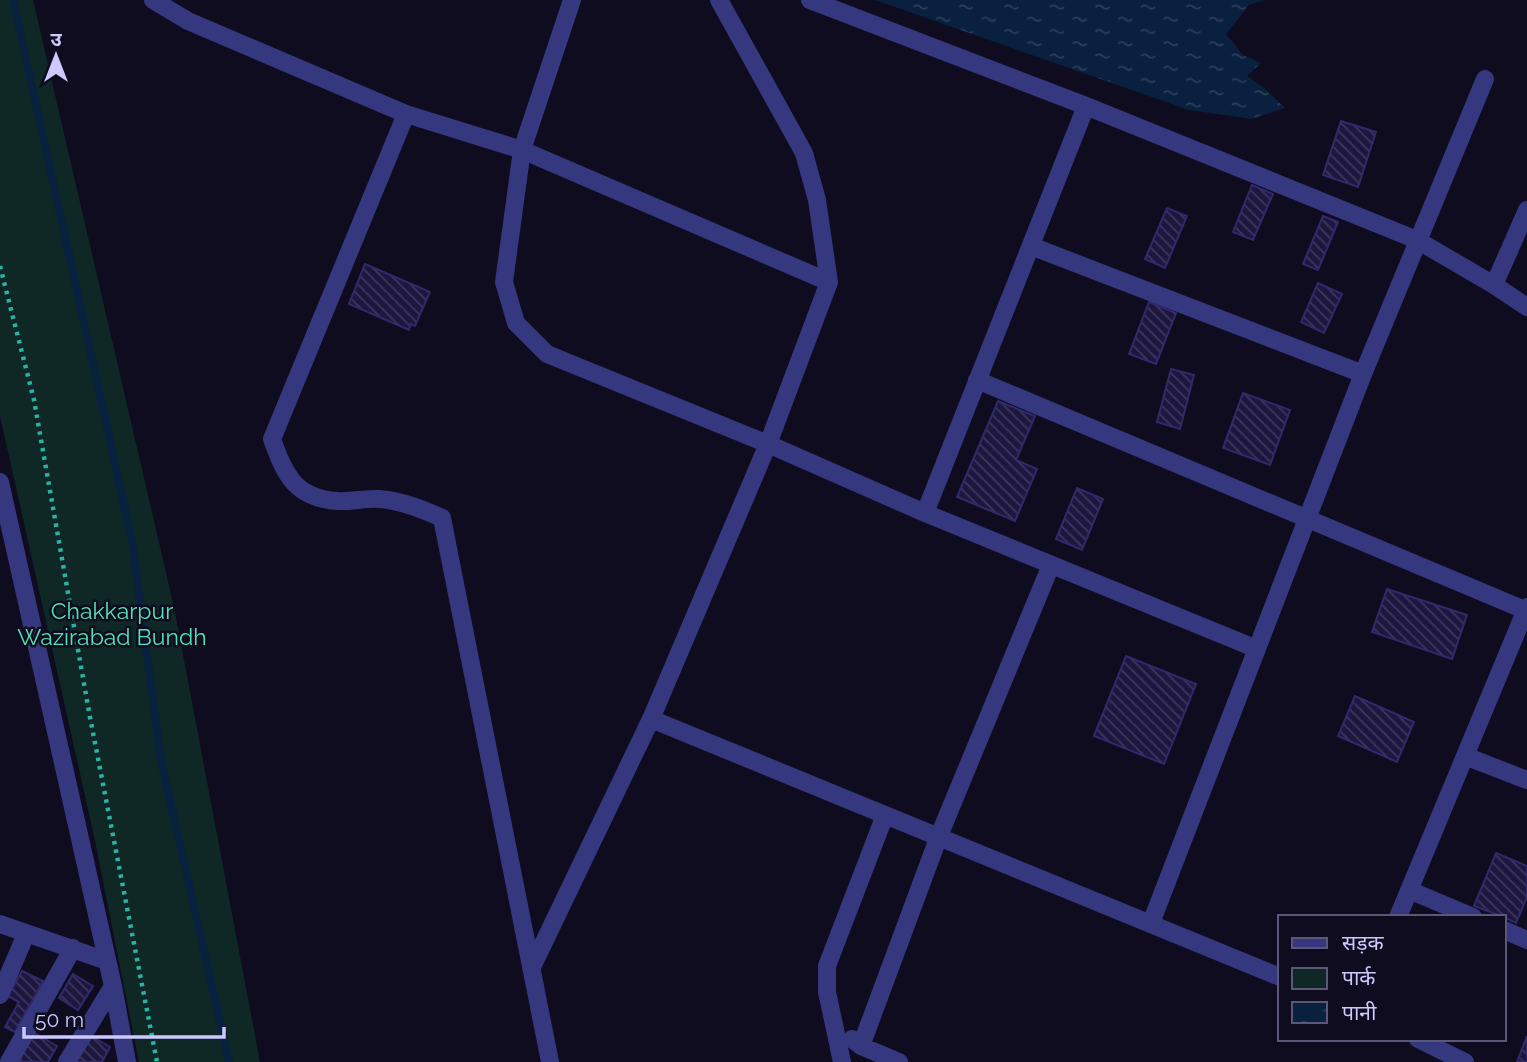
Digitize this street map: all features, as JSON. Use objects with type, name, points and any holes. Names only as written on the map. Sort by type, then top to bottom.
[{"type":"street","points":[[153,0],[188,21],[406,114],[522,150],[829,282]]},
{"type":"street","points":[[572,0],[522,150],[504,282],[516,323],[547,354],[1257,649]]},
{"type":"street","points":[[532,967],[651,719],[768,444],[829,282],[817,200],[804,153],[719,0]]},
{"type":"street","points":[[810,0],[1086,106],[1418,240],[1527,307]]},
{"type":"street","points":[[1151,923],[1363,374],[1485,79]]},
{"type":"street","points":[[925,513],[1086,106]]},
{"type":"street","points":[[406,114],[272,439],[282,468],[307,496],[337,501],[380,499],[414,505],[442,518],[550,1062]]},
{"type":"street","points":[[1494,285],[1527,211]]},
{"type":"street","points":[[1031,246],[1363,374]]},
{"type":"street","points":[[977,380],[1527,610],[1399,915]]},
{"type":"street","points":[[0,482],[6,540],[113,986],[127,1062]]},
{"type":"street","points":[[861,1046],[939,836],[1051,565]]},
{"type":"street","points":[[651,719],[1278,976]]},
{"type":"street","points":[[1465,756],[1527,780]]},
{"type":"street","points":[[842,1062],[827,992],[827,966],[885,815]]},
{"type":"street","points":[[1409,890],[1468,915]]},
{"type":"street","points":[[0,924],[107,961]]},
{"type":"street","points":[[1506,931],[1527,940]]},
{"type":"street","points":[[0,995],[26,934]]},
{"type":"street","points":[[9,1062],[73,948]]},
{"type":"street","points":[[68,1062],[113,986]]},
{"type":"street","points":[[835,1026],[861,1046],[899,1062]]},
{"type":"street","points":[[1422,1041],[1465,1062]]},
{"type":"path","points":[[0,266],[34,400],[89,712],[157,1062]]},
{"type":"green space","name":"Chakkarpur Wazirabad Bundh","points":[[0,0],[33,0],[174,607],[260,1062],[139,1062],[94,836],[0,416]]},
{"type":"water","points":[[875,0],[1264,0],[1249,5],[1226,34],[1243,55],[1261,63],[1247,76],[1285,108],[1252,119],[1189,110]]},
{"type":"building","points":[[1341,121],[1376,132],[1358,187],[1323,175]]},
{"type":"building","points":[[1252,185],[1273,194],[1253,240],[1233,232]]},
{"type":"building","points":[[1167,208],[1187,216],[1165,268],[1145,259]]},
{"type":"building","points":[[1323,216],[1338,222],[1318,270],[1303,264]]},
{"type":"building","points":[[365,264],[430,292],[415,326],[411,324],[409,330],[349,304]]},
{"type":"building","points":[[1318,283],[1342,294],[1324,333],[1301,322]]},
{"type":"building","points":[[1149,302],[1176,313],[1156,364],[1129,354]]},
{"type":"building","points":[[1171,369],[1194,375],[1180,429],[1157,422]]},
{"type":"building","points":[[1243,393],[1290,410],[1270,465],[1223,448]]},
{"type":"building","points":[[998,401],[1035,416],[1016,460],[1037,469],[1015,521],[957,497]]},
{"type":"building","points":[[1077,488],[1103,499],[1082,550],[1056,539]]},
{"type":"building","points":[[1387,589],[1467,615],[1452,659],[1372,632]]},
{"type":"building","points":[[1126,656],[1196,684],[1164,764],[1094,736]]},
{"type":"building","points":[[1355,696],[1414,722],[1397,762],[1338,736]]},
{"type":"building","points":[[1496,853],[1527,866],[1527,897],[1516,923],[1506,918],[1506,915],[1474,906]]},
{"type":"building","points":[[22,971],[43,981],[15,1032],[5,1027],[19,1002],[8,996]]},
{"type":"building","points":[[73,974],[93,986],[78,1010],[59,998]]},
{"type":"building","points":[[35,1033],[57,1046],[48,1062],[18,1062]]},
{"type":"building","points":[[88,1034],[110,1047],[102,1062],[72,1062]]},
{"type":"building","points":[[1527,1036],[1527,1062],[1517,1062]]},
{"type":"waterway","points":[[13,0],[132,541],[161,760],[229,1062]]}]
